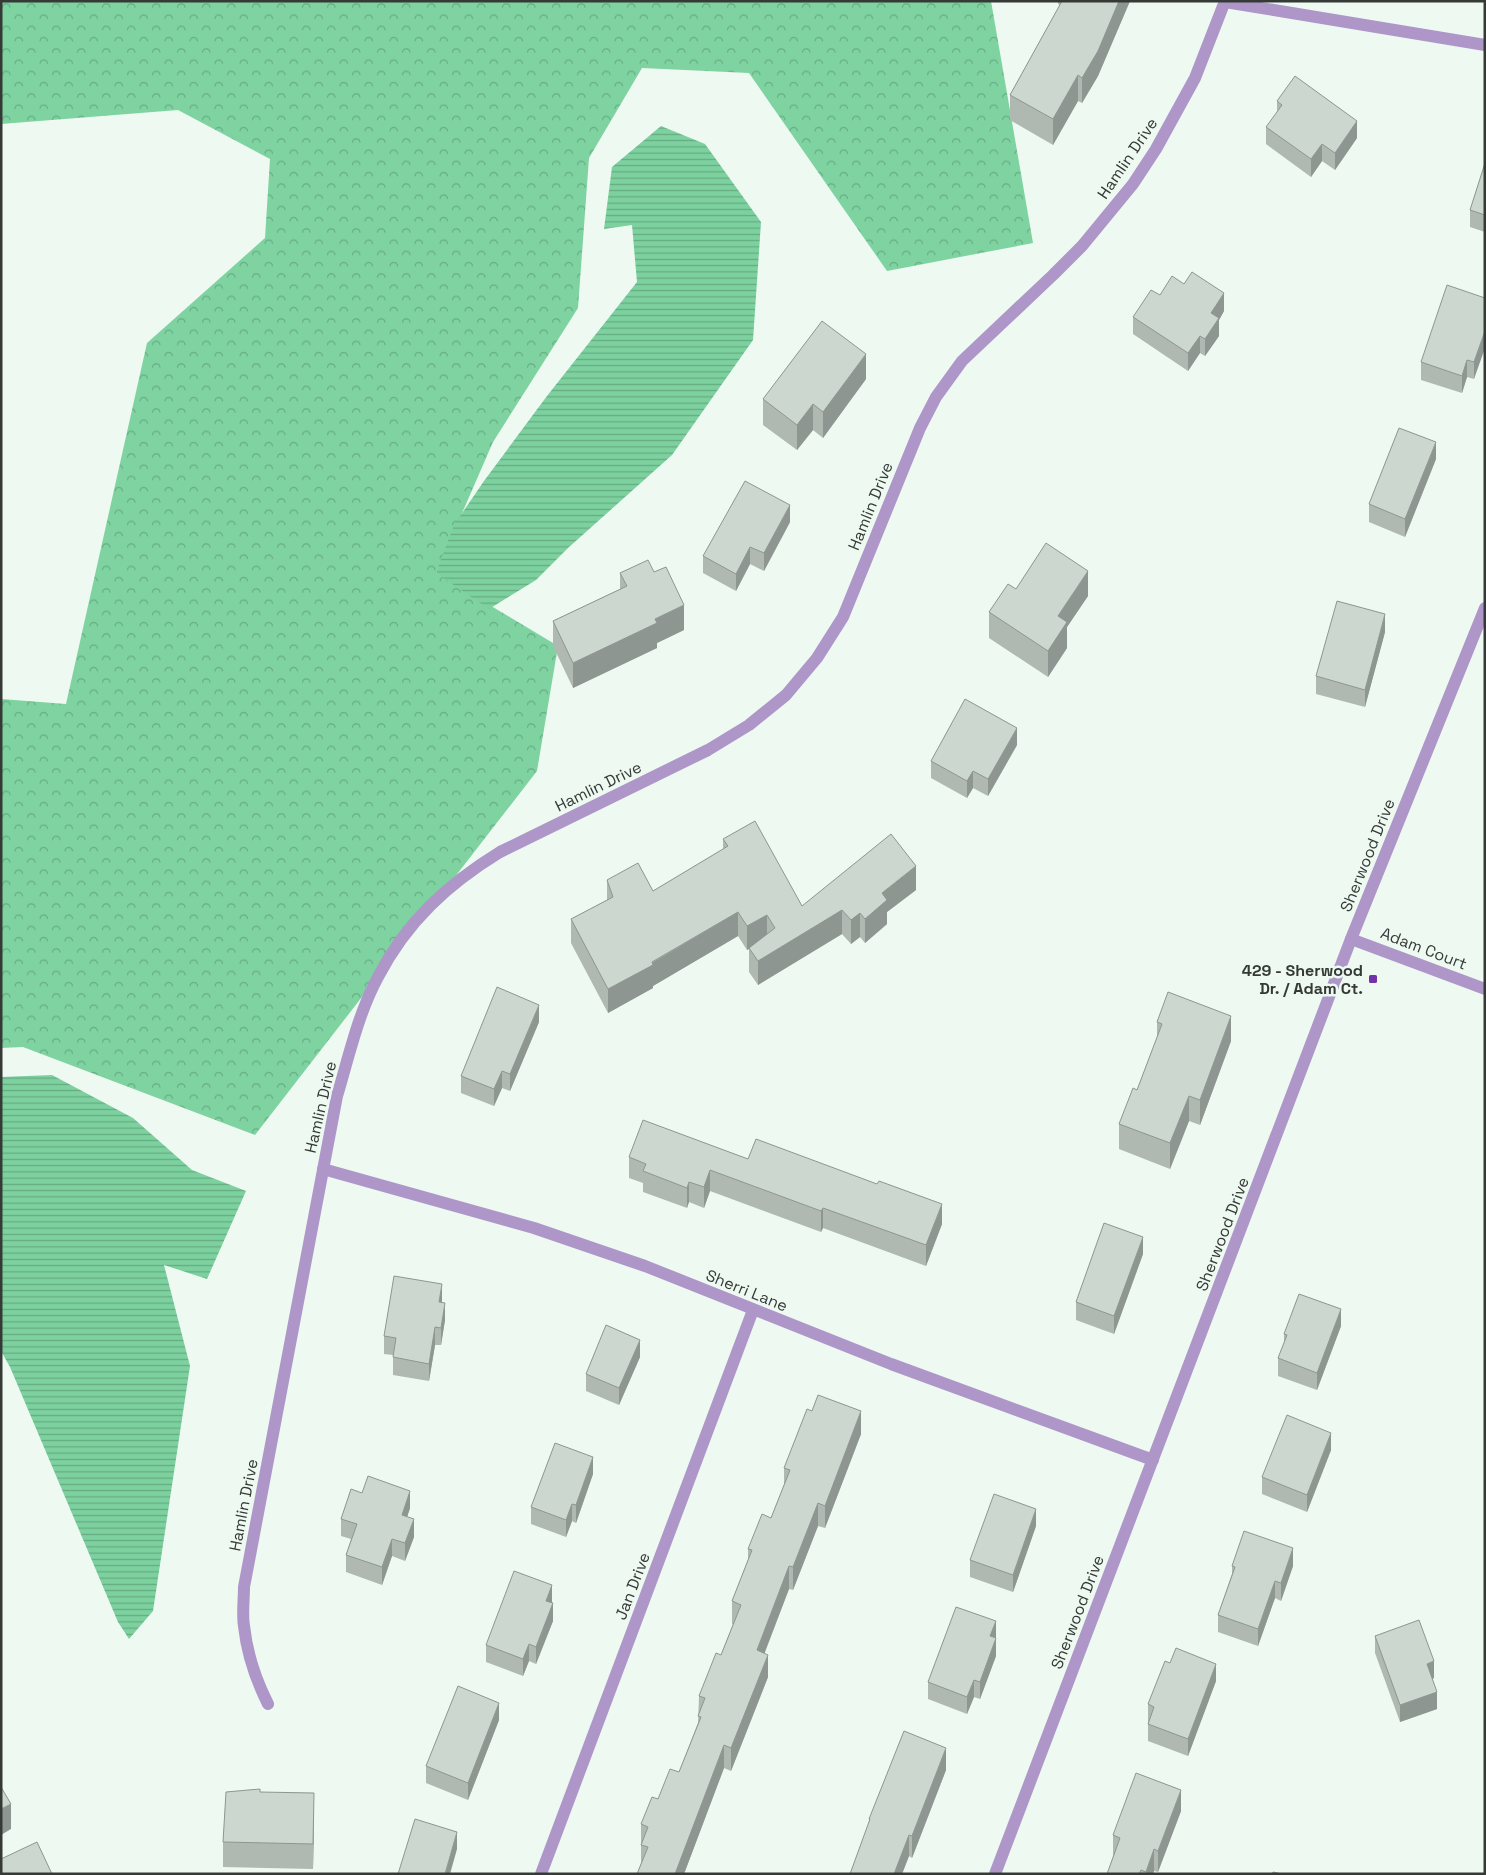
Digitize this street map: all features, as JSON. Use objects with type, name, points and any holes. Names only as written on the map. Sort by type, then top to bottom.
[{"type":"street","points":[[1225,2],[1485,45]]},
{"type":"street","name":"Hamlin Drive","points":[[268,1704],[251,1663],[244,1625],[244,1587],[337,1096],[358,1025],[378,977],[402,937],[433,902],[468,872],[500,852],[708,750],[749,725],[786,694],[818,658],[843,618],[920,428],[936,397],[962,361],[1082,246],[1134,184],[1156,150],[1195,78],[1225,2]]},
{"type":"street","name":"Sherwood Drive","points":[[995,1874],[1351,939],[1485,608]]},
{"type":"street","name":"Adam Court","points":[[1351,939],[1485,988]]},
{"type":"street","name":"Sherri Lane","points":[[323,1169],[534,1228],[645,1266],[891,1364],[1153,1460]]},
{"type":"street","name":"Jan Drive","points":[[541,1874],[753,1310]]},
{"type":"green space","points":[[1,1],[991,1],[1033,243],[887,271],[749,73],[642,68],[589,158],[578,308],[493,442],[436,573],[558,646],[537,771],[255,1135],[23,1047],[1,1048],[1,699],[66,704],[147,343],[265,238],[270,159],[178,110],[1,124]]},
{"type":"shaded area","points":[[661,126],[705,144],[761,222],[753,340],[672,455],[568,548],[536,580],[489,609],[436,573],[454,525],[484,481],[547,396],[637,282],[632,225],[604,229],[612,167]]},
{"type":"shaded area","points":[[52,1075],[133,1118],[192,1170],[246,1191],[207,1279],[164,1265],[190,1366],[153,1611],[129,1639],[118,1622],[10,1367],[1,1351],[1,1077]]},
{"type":"building","points":[[1062,1],[1119,1],[1098,51],[1082,78],[1078,75],[1053,119],[1010,95]]},
{"type":"building","points":[[1295,76],[1357,121],[1335,153],[1322,144],[1311,159],[1266,127],[1282,105],[1277,101]]},
{"type":"building","points":[[1485,163],[1485,215],[1470,210]]},
{"type":"building","points":[[1192,272],[1224,293],[1211,313],[1219,318],[1205,339],[1200,336],[1188,353],[1133,317],[1151,290],[1160,295],[1172,276],[1184,284]]},
{"type":"building","points":[[1447,285],[1485,298],[1485,331],[1474,362],[1467,360],[1462,376],[1421,362]]},
{"type":"building","points":[[822,321],[866,354],[823,412],[813,404],[797,425],[763,399]]},
{"type":"building","points":[[1399,428],[1436,442],[1405,519],[1369,504]]},
{"type":"building","points":[[745,481],[790,505],[764,553],[750,547],[736,574],[703,556]]},
{"type":"building","points":[[1046,543],[1088,571],[1058,616],[1067,622],[1048,651],[989,612],[1008,584],[1016,589]]},
{"type":"building","points":[[648,560],[654,572],[666,567],[684,605],[655,619],[657,623],[573,663],[553,621],[627,586],[620,573]]},
{"type":"building","points":[[1337,601],[1385,614],[1365,690],[1316,676]]},
{"type":"building","points":[[965,699],[1017,728],[988,779],[973,771],[967,781],[931,761]]},
{"type":"building","points":[[755,821],[802,906],[891,834],[916,866],[882,893],[887,900],[865,919],[860,913],[851,920],[842,910],[758,961],[749,948],[775,928],[767,915],[747,926],[738,912],[652,962],[653,965],[608,989],[571,919],[613,897],[607,880],[638,863],[653,891],[728,846],[723,839]]},
{"type":"building","points":[[497,987],[539,1005],[510,1074],[502,1071],[494,1089],[461,1076]]},
{"type":"building","points":[[1168,992],[1231,1016],[1200,1100],[1189,1096],[1170,1143],[1119,1124],[1133,1088],[1137,1090],[1162,1024],[1157,1022]]},
{"type":"building","points":[[643,1120],[748,1159],[756,1139],[877,1184],[879,1181],[942,1204],[926,1245],[823,1208],[821,1211],[710,1170],[704,1187],[689,1182],[687,1188],[643,1171],[646,1164],[629,1157]]},
{"type":"building","points":[[1104,1223],[1143,1237],[1114,1316],[1076,1302]]},
{"type":"building","points":[[394,1276],[442,1284],[439,1302],[445,1303],[441,1328],[435,1327],[429,1364],[393,1357],[396,1338],[384,1336]]},
{"type":"building","points":[[1299,1294],[1341,1309],[1317,1373],[1278,1358],[1287,1335],[1284,1334]]},
{"type":"building","points":[[606,1325],[640,1340],[619,1388],[586,1374]]},
{"type":"building","points":[[818,1395],[861,1411],[825,1506],[818,1503],[793,1567],[789,1566],[757,1650],[768,1655],[731,1748],[724,1745],[675,1874],[637,1874],[648,1847],[641,1845],[648,1827],[641,1824],[652,1797],[658,1799],[670,1769],[679,1772],[701,1717],[698,1716],[705,1698],[699,1696],[716,1653],[721,1655],[741,1605],[732,1601],[752,1550],[748,1549],[762,1514],[771,1518],[790,1470],[784,1468],[807,1409],[812,1411]]},
{"type":"building","points":[[1287,1415],[1331,1433],[1307,1495],[1262,1477]]},
{"type":"building","points":[[555,1443],[593,1457],[576,1505],[572,1504],[566,1520],[531,1507]]},
{"type":"building","points":[[368,1476],[410,1491],[402,1515],[414,1519],[405,1543],[392,1539],[382,1567],[346,1555],[357,1524],[341,1519],[351,1489],[362,1493]]},
{"type":"building","points":[[994,1494],[1036,1509],[1013,1575],[970,1560]]},
{"type":"building","points":[[1244,1531],[1293,1548],[1281,1583],[1275,1581],[1258,1629],[1218,1615],[1235,1567],[1232,1566]]},
{"type":"building","points":[[514,1571],[552,1585],[546,1601],[553,1603],[536,1647],[529,1644],[523,1659],[486,1645]]},
{"type":"building","points":[[956,1607],[996,1621],[990,1636],[996,1638],[980,1682],[974,1680],[967,1697],[928,1682]]},
{"type":"building","points":[[1419,1620],[1434,1661],[1427,1664],[1437,1692],[1400,1705],[1375,1636]]},
{"type":"building","points":[[1176,1648],[1216,1664],[1188,1739],[1148,1724],[1154,1707],[1148,1704],[1165,1661],[1170,1663]]},
{"type":"building","points":[[458,1686],[499,1703],[468,1783],[426,1766]]},
{"type":"building","points":[[904,1731],[946,1748],[912,1836],[909,1835],[894,1874],[850,1874],[869,1819]]},
{"type":"building","points":[[1136,1773],[1181,1790],[1158,1851],[1154,1849],[1146,1872],[1141,1870],[1139,1874],[1107,1874],[1120,1838],[1113,1835]]},
{"type":"building","points":[[1,1787],[11,1804],[1,1809]]},
{"type":"building","points":[[260,1789],[260,1792],[314,1793],[313,1844],[223,1842],[226,1792]]},
{"type":"building","points":[[415,1819],[457,1832],[445,1874],[398,1874]]},
{"type":"building","points":[[37,1842],[52,1874],[1,1874],[1,1859]]},
{"type":"place","name":"429 - Sherwood Dr. / Adam Ct.","points":[[1373,979]]}]
